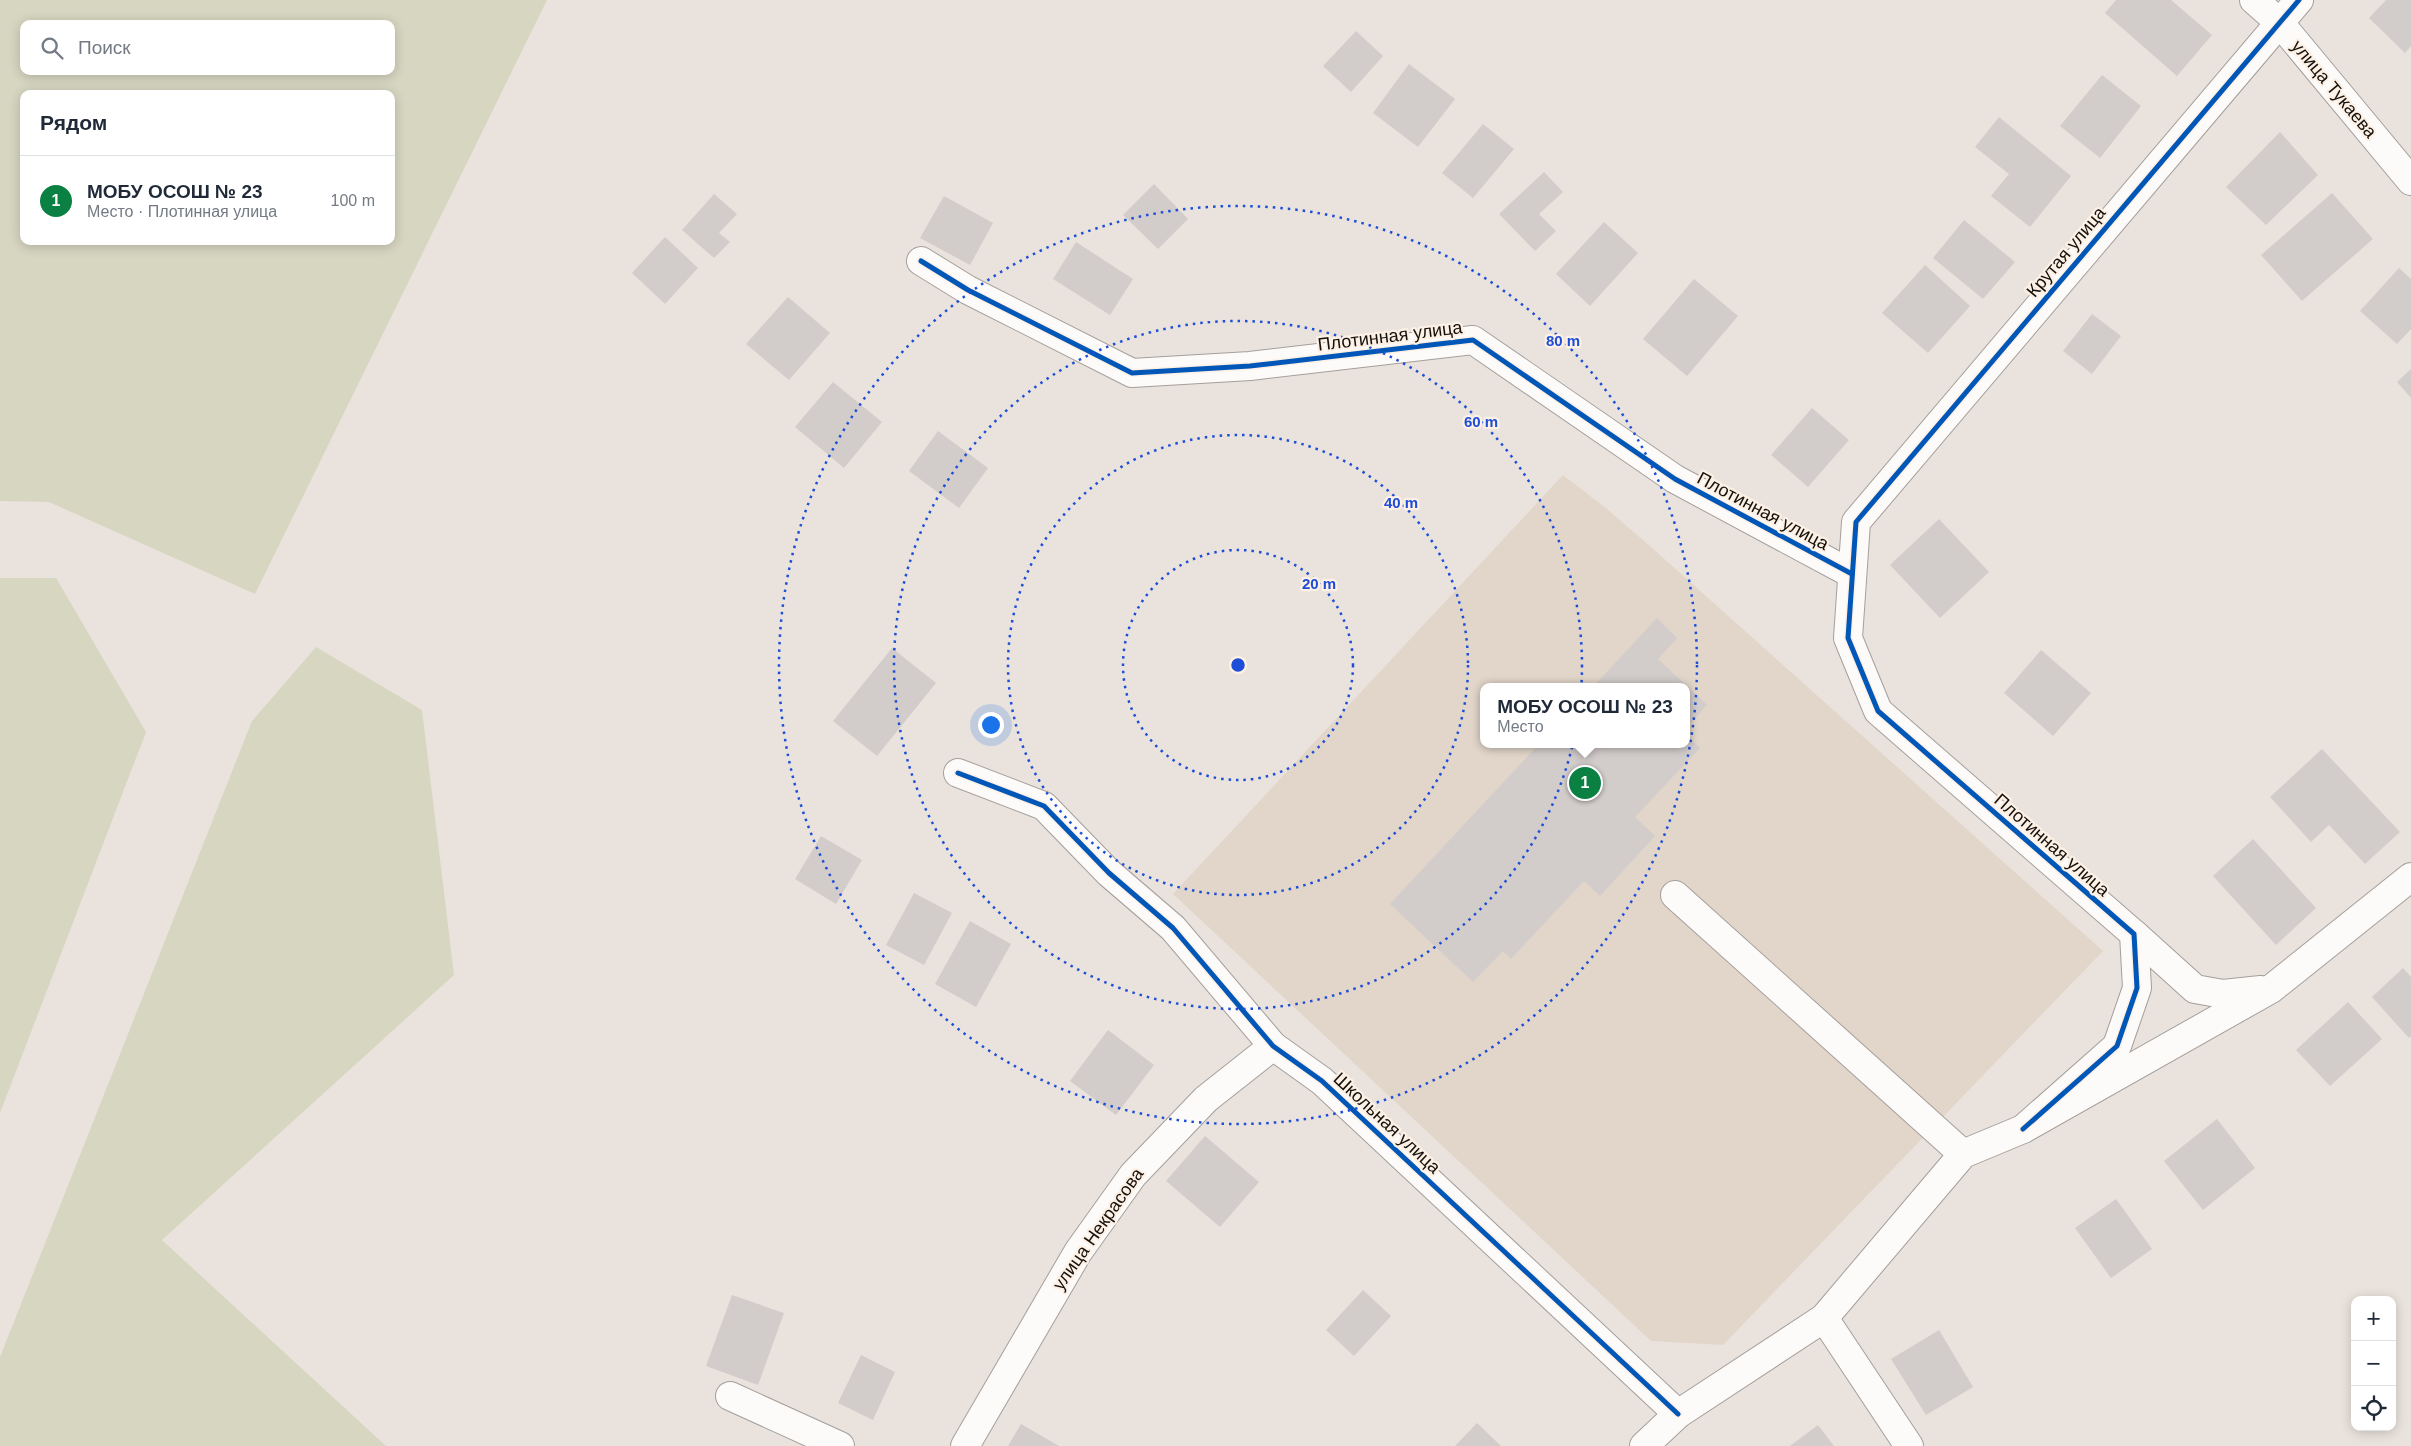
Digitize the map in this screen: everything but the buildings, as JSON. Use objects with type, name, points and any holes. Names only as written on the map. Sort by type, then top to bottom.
[{"type":"street","name":"улица Тукаева","points":[[2254,0],[2279,22],[2411,181]]},
{"type":"street","name":"Крутая улица","points":[[1856,522],[2298,0]]},
{"type":"street","name":"Плотинная улица","points":[[922,262],[968,290],[1132,373],[1250,366],[1472,340],[1675,479],[1852,574]]},
{"type":"street","name":"Плотинная улица","points":[[1856,522],[1848,638],[1878,711],[2195,989],[2223,994],[2270,990]]},
{"type":"street","name":"Школьная улица","points":[[958,773],[1044,806],[1109,873],[1172,928],[1273,1046],[1322,1081],[1678,1414]]},
{"type":"street","points":[[1644,1446],[1678,1414],[1824,1318],[1963,1154],[2023,1129],[2270,990],[2411,877]]},
{"type":"street","points":[[1675,895],[1963,1154]]},
{"type":"street","points":[[2023,1129],[2117,1046],[2136,988],[2134,934]]},
{"type":"street","name":"улица Некрасова","points":[[964,1446],[1078,1252],[1133,1175],[1206,1099],[1273,1046]]},
{"type":"street","points":[[1824,1318],[1910,1446]]},
{"type":"street","points":[[730,1396],[840,1446]]},
{"type":"shaded area","points":[[1563,475],[1607,509],[1651,547],[2103,951],[1723,1345],[1651,1341],[1173,894]]},
{"type":"green space","points":[[0,0],[547,0],[255,594],[49,502],[0,501]]},
{"type":"green space","points":[[0,578],[56,578],[146,732],[0,1113]]},
{"type":"green space","points":[[316,647],[422,710],[454,975],[162,1240],[386,1446],[0,1446],[0,1357],[252,721]]},
{"type":"cycle path","points":[[2023,1129],[2117,1046],[2137,988],[2134,934],[1878,711],[1848,638],[1856,522],[2299,0]]},
{"type":"cycle path","points":[[921,261],[968,290],[1132,373],[1250,366],[1473,340],[1675,479],[1852,574]]},
{"type":"cycle path","points":[[958,773],[1044,806],[1109,873],[1173,928],[1273,1046],[1322,1081],[1678,1414]]},
{"type":"place","name":"МОБУ ОСОШ № 23","points":[[1585,783]]}]
